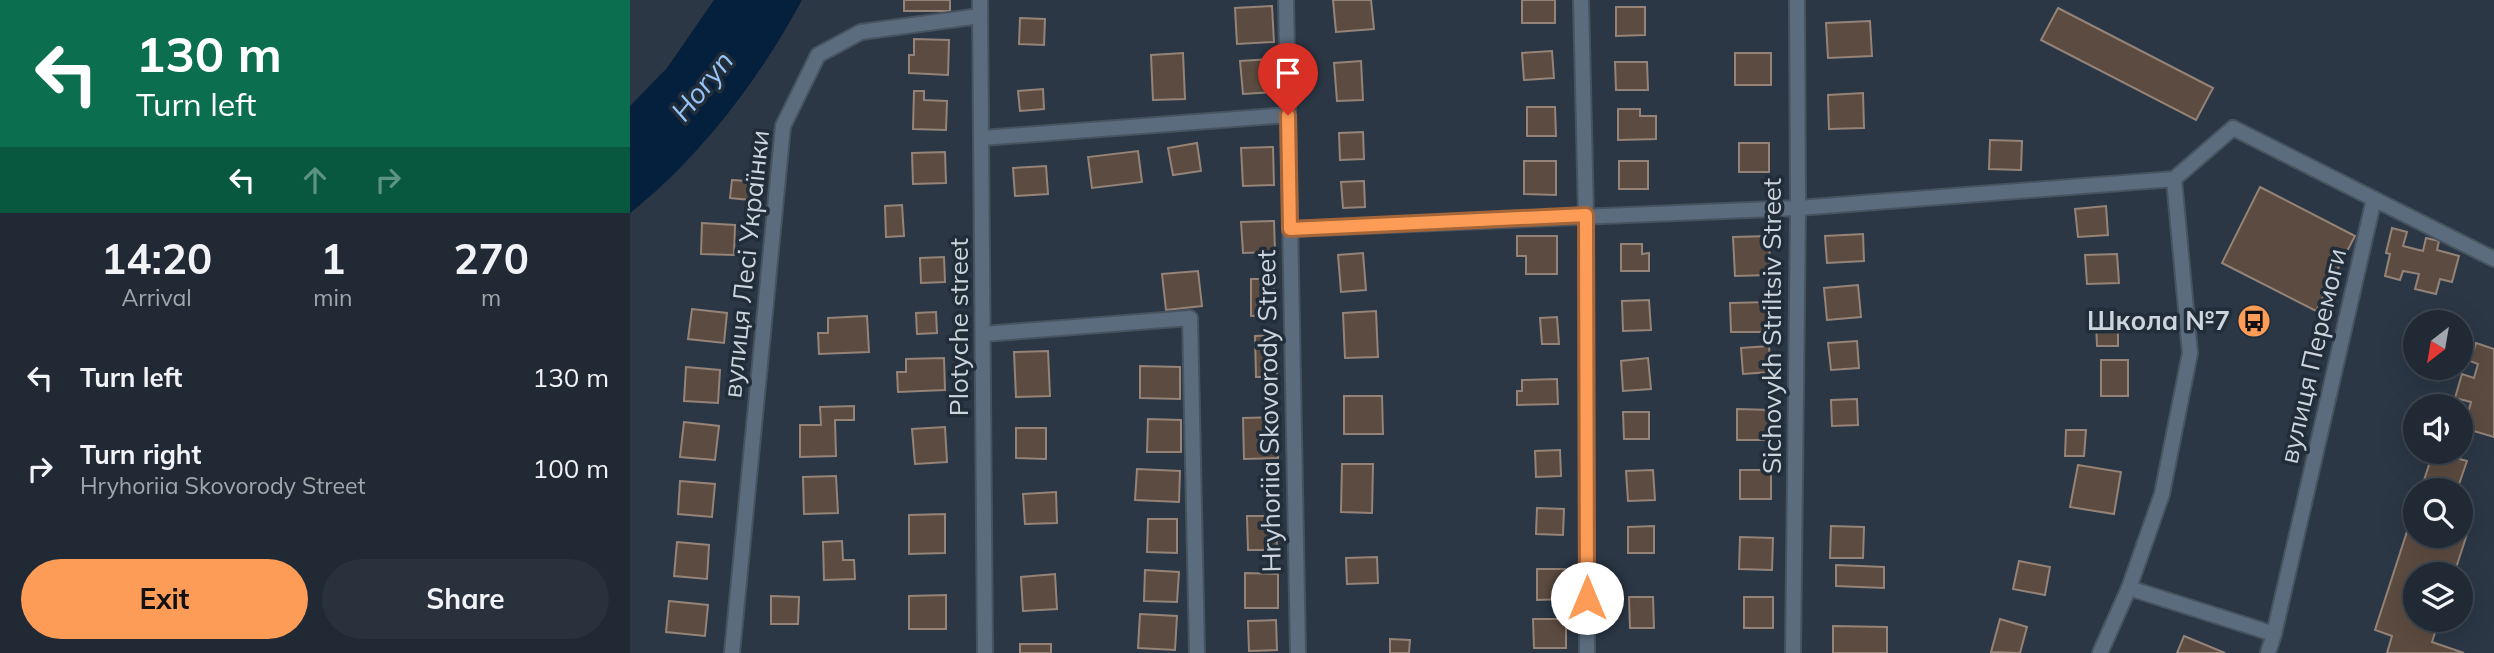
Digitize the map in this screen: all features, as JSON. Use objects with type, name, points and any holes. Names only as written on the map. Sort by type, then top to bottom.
[{"type":"street","name":"Plotyche street","points":[[980,0],[985,653]]},
{"type":"street","name":"Hryhoriia Skovorody Street","points":[[1286,0],[1298,653]]},
{"type":"street","points":[[1581,0],[1586,215],[1587,653]]},
{"type":"street","name":"Sichovykh Striltsiv Street","points":[[1793,653],[1798,208],[1797,0]]},
{"type":"street","name":"вулиця Лесі Українки","points":[[732,653],[783,126],[818,55],[861,32],[980,16]]},
{"type":"street","points":[[982,138],[1288,115]]},
{"type":"street","points":[[1290,229],[1798,208],[2174,179],[2233,128],[2494,259]]},
{"type":"street","points":[[2100,653],[2129,588],[2162,495],[2190,353],[2174,179]]},
{"type":"street","name":"вулиця Перемоги","points":[[2268,653],[2374,200]]},
{"type":"street","points":[[984,334],[1190,318],[1197,653]]},
{"type":"street","points":[[2129,588],[2274,634]]},
{"type":"water","name":"Horyn","points":[[714,0],[802,0],[768,58],[726,115],[680,168],[630,213],[630,106],[667,68]]},
{"type":"building","points":[[904,0],[950,0],[950,11],[904,11]]},
{"type":"building","points":[[1333,0],[1371,0],[1374,29],[1336,32]]},
{"type":"building","points":[[1522,0],[1555,0],[1555,23],[1522,23]]},
{"type":"building","points":[[1272,6],[1274,42],[1237,44],[1235,8]]},
{"type":"building","points":[[1616,7],[1645,7],[1645,35],[1616,36]]},
{"type":"building","points":[[2058,8],[2213,88],[2196,120],[2041,40]]},
{"type":"building","points":[[1020,18],[1045,19],[1044,45],[1019,44]]},
{"type":"building","points":[[1870,21],[1872,56],[1828,58],[1826,23]]},
{"type":"building","points":[[914,39],[949,40],[948,75],[909,73],[909,55],[914,55]]},
{"type":"building","points":[[1552,51],[1554,78],[1524,80],[1522,53]]},
{"type":"building","points":[[1183,53],[1185,99],[1153,100],[1151,55]]},
{"type":"building","points":[[1735,53],[1771,53],[1771,85],[1735,85]]},
{"type":"building","points":[[1272,59],[1275,92],[1243,94],[1240,61]]},
{"type":"building","points":[[1361,61],[1363,100],[1337,101],[1334,63]]},
{"type":"building","points":[[1615,62],[1647,62],[1648,90],[1616,90]]},
{"type":"building","points":[[1043,89],[1044,109],[1020,111],[1018,91]]},
{"type":"building","points":[[914,91],[924,91],[924,100],[947,101],[946,130],[913,129]]},
{"type":"building","points":[[1863,93],[1864,128],[1829,129],[1828,95]]},
{"type":"building","points":[[1527,107],[1555,107],[1556,136],[1527,136]]},
{"type":"building","points":[[1618,109],[1640,109],[1640,116],[1656,116],[1656,139],[1618,140]]},
{"type":"building","points":[[1363,132],[1364,159],[1340,160],[1339,133]]},
{"type":"building","points":[[1990,140],[2022,141],[2021,170],[1989,169]]},
{"type":"building","points":[[1197,143],[1201,171],[1173,175],[1168,148]]},
{"type":"building","points":[[1739,143],[1769,143],[1769,172],[1739,172]]},
{"type":"building","points":[[1273,147],[1274,185],[1243,186],[1241,148]]},
{"type":"building","points":[[1138,151],[1142,182],[1092,188],[1088,157]]},
{"type":"building","points":[[945,152],[946,183],[913,184],[912,153]]},
{"type":"building","points":[[1524,161],[1556,161],[1556,195],[1524,194]]},
{"type":"building","points":[[1619,161],[1648,161],[1648,189],[1619,189]]},
{"type":"building","points":[[1046,166],[1048,194],[1015,196],[1013,168]]},
{"type":"building","points":[[732,180],[762,182],[761,201],[730,198]]},
{"type":"building","points":[[1364,181],[1365,207],[1343,208],[1341,182]]},
{"type":"building","points":[[2260,187],[2355,236],[2316,311],[2222,263]]},
{"type":"building","points":[[902,205],[904,236],[886,237],[885,206]]},
{"type":"building","points":[[2106,206],[2108,235],[2078,237],[2075,209]]},
{"type":"building","points":[[1274,221],[1275,252],[1243,253],[1241,222]]},
{"type":"building","points":[[702,223],[735,225],[734,255],[701,254]]},
{"type":"building","points":[[2392,228],[2407,232],[2403,246],[2423,251],[2426,238],[2439,241],[2437,250],[2459,256],[2452,282],[2440,279],[2436,294],[2415,289],[2419,274],[2403,271],[2400,280],[2385,276],[2390,254],[2386,253]]},
{"type":"building","points":[[1863,234],[1864,261],[1827,263],[1825,236]]},
{"type":"building","points":[[1517,236],[1557,236],[1557,274],[1526,274],[1526,256],[1517,256]]},
{"type":"building","points":[[1769,236],[1770,275],[1735,276],[1733,237]]},
{"type":"building","points":[[1621,244],[1642,244],[1642,254],[1649,253],[1649,271],[1621,271]]},
{"type":"building","points":[[1363,253],[1366,290],[1341,292],[1338,255]]},
{"type":"building","points":[[2117,254],[2119,283],[2087,284],[2085,255]]},
{"type":"building","points":[[944,257],[945,282],[921,283],[920,258]]},
{"type":"building","points":[[1198,271],[1202,306],[1166,310],[1162,274]]},
{"type":"building","points":[[1251,279],[1274,279],[1274,315],[1251,316]]},
{"type":"building","points":[[1858,285],[1861,317],[1827,320],[1824,288]]},
{"type":"building","points":[[1649,300],[1651,330],[1623,331],[1622,301]]},
{"type":"building","points":[[1770,302],[1771,332],[1731,332],[1730,303]]},
{"type":"building","points":[[692,309],[727,313],[724,343],[688,339]]},
{"type":"building","points":[[1376,311],[1378,357],[1345,358],[1343,313]]},
{"type":"building","points":[[936,312],[937,333],[917,334],[916,313]]},
{"type":"building","points":[[867,316],[869,352],[819,354],[818,333],[828,333],[828,318]]},
{"type":"building","points":[[1557,317],[1559,344],[1542,344],[1540,318]]},
{"type":"building","points":[[2096,322],[2118,322],[2118,346],[2097,346]]},
{"type":"building","points":[[1276,335],[1277,377],[1256,377],[1255,336]]},
{"type":"building","points":[[1857,341],[1859,368],[1831,370],[1828,343]]},
{"type":"building","points":[[2476,343],[2494,349],[2494,437],[2473,431],[2473,394],[2456,394],[2460,380],[2474,378],[2478,364],[2473,362]]},
{"type":"building","points":[[1769,346],[1771,372],[1743,374],[1741,348]]},
{"type":"building","points":[[1048,351],[1050,396],[1016,397],[1014,352]]},
{"type":"building","points":[[944,358],[945,390],[898,392],[897,372],[906,372],[906,359]]},
{"type":"building","points":[[1648,358],[1651,389],[1623,391],[1621,361]]},
{"type":"building","points":[[2101,360],[2128,360],[2128,396],[2101,396]]},
{"type":"building","points":[[1140,366],[1180,367],[1180,399],[1140,398]]},
{"type":"building","points":[[686,367],[720,370],[718,403],[684,401]]},
{"type":"building","points":[[1557,379],[1558,404],[1517,405],[1517,391],[1522,391],[1522,380]]},
{"type":"building","points":[[1344,396],[1382,396],[1383,434],[1344,434]]},
{"type":"building","points":[[1857,399],[1858,425],[1832,426],[1831,400]]},
{"type":"building","points":[[854,406],[854,420],[835,420],[836,456],[800,457],[800,425],[821,425],[820,407]]},
{"type":"building","points":[[1737,409],[1772,410],[1772,440],[1737,440]]},
{"type":"building","points":[[1623,412],[1649,412],[1649,439],[1624,439]]},
{"type":"building","points":[[1277,417],[1278,458],[1244,459],[1243,418]]},
{"type":"building","points":[[1148,419],[1181,420],[1181,452],[1147,452]]},
{"type":"building","points":[[684,422],[719,426],[715,460],[680,457]]},
{"type":"building","points":[[945,427],[947,462],[915,464],[912,429]]},
{"type":"building","points":[[1016,428],[1046,428],[1046,459],[1016,458]]},
{"type":"building","points":[[2066,430],[2086,430],[2084,456],[2065,456]]},
{"type":"building","points":[[1560,450],[1561,476],[1536,477],[1535,451]]},
{"type":"building","points":[[1342,464],[1373,464],[1372,513],[1341,512]]},
{"type":"building","points":[[2429,464],[2466,464],[2461,478],[2425,478]]},
{"type":"building","points":[[2078,465],[2121,472],[2114,514],[2070,507]]},
{"type":"building","points":[[1137,469],[1180,471],[1179,502],[1135,500]]},
{"type":"building","points":[[1653,470],[1655,500],[1628,501],[1626,471]]},
{"type":"building","points":[[1740,470],[1771,470],[1771,499],[1740,499]]},
{"type":"building","points":[[836,476],[838,513],[804,514],[803,477]]},
{"type":"building","points":[[680,481],[715,484],[712,517],[678,514]]},
{"type":"building","points":[[1056,492],[1057,523],[1025,524],[1023,494]]},
{"type":"building","points":[[1537,508],[1564,509],[1563,535],[1536,534]]},
{"type":"building","points":[[945,514],[945,553],[909,554],[909,515]]},
{"type":"building","points":[[1247,516],[1276,516],[1277,550],[1248,550]]},
{"type":"building","points":[[1148,519],[1177,519],[1177,553],[1147,552]]},
{"type":"building","points":[[1654,526],[1654,553],[1628,553],[1628,527]]},
{"type":"building","points":[[1831,526],[1864,527],[1863,558],[1830,558]]},
{"type":"building","points":[[1740,537],[1773,538],[1772,570],[1739,569]]},
{"type":"building","points":[[842,541],[843,560],[854,560],[855,579],[824,580],[823,542]]},
{"type":"building","points":[[677,542],[709,545],[707,579],[674,576]]},
{"type":"building","points":[[2403,544],[2403,548],[2462,548],[2458,562],[2403,562],[2403,632],[2435,632],[2432,642],[2464,653],[2387,653],[2392,636],[2375,630]]},
{"type":"building","points":[[1377,557],[1378,583],[1347,584],[1346,558]]},
{"type":"building","points":[[2019,561],[2050,567],[2045,595],[2013,589]]},
{"type":"building","points":[[1836,565],[1884,567],[1884,588],[1836,586]]},
{"type":"building","points":[[1537,569],[1565,569],[1566,599],[1537,600]]},
{"type":"building","points":[[1145,570],[1179,572],[1177,602],[1144,601]]},
{"type":"building","points":[[1245,573],[1278,574],[1278,608],[1245,608]]},
{"type":"building","points":[[1055,574],[1057,609],[1023,611],[1021,577]]},
{"type":"building","points":[[946,595],[946,629],[909,629],[909,596]]},
{"type":"building","points":[[771,596],[799,597],[798,624],[771,624]]},
{"type":"building","points":[[1629,597],[1653,597],[1654,628],[1630,628]]},
{"type":"building","points":[[1744,597],[1773,597],[1773,628],[1744,628]]},
{"type":"building","points":[[669,601],[708,605],[705,636],[666,632]]},
{"type":"building","points":[[1140,614],[1177,616],[1175,650],[1138,648]]},
{"type":"building","points":[[1533,619],[1566,619],[1566,648],[1534,648]]},
{"type":"building","points":[[2000,619],[2027,627],[2020,653],[1991,652]]},
{"type":"building","points":[[1276,620],[1277,650],[1249,651],[1248,621]]},
{"type":"building","points":[[1833,626],[1887,627],[1887,653],[1833,653]]},
{"type":"building","points":[[2184,636],[2225,653],[2177,653]]},
{"type":"building","points":[[1390,639],[1410,640],[1409,653],[1390,653]]},
{"type":"building","points":[[1020,644],[1051,644],[1051,653],[1020,653]]},
{"type":"place","name":"Школа №7","points":[[2254,321]]},
{"type":"route","points":[[1288,115],[1290,229],[1586,215],[1587,598]]}]
